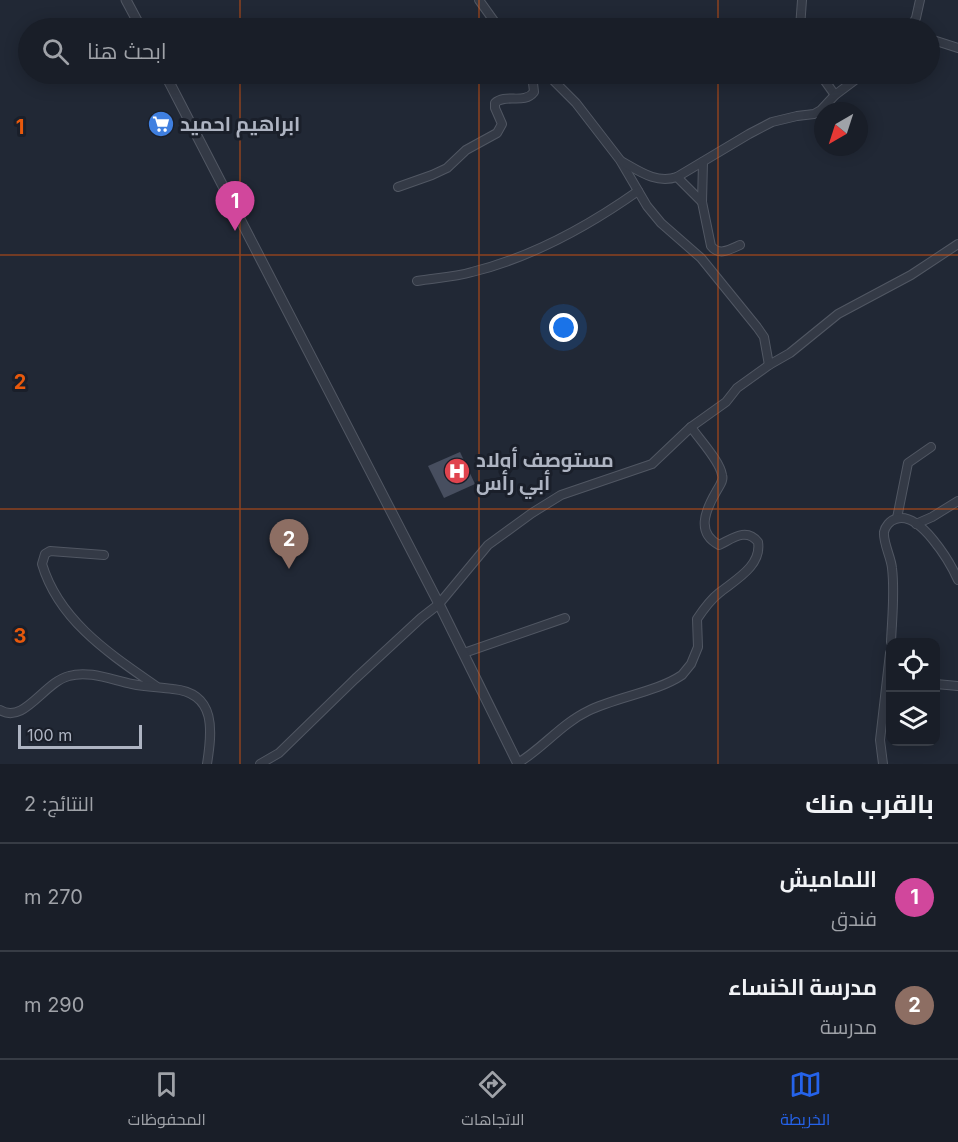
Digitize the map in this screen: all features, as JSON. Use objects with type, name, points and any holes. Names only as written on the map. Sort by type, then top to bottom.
[{"type":"street","points":[[126,0],[136,18]]},
{"type":"street","points":[[479,0],[492,18]]},
{"type":"street","points":[[801,18],[802,0]]},
{"type":"street","points":[[916,18],[920,0]]},
{"type":"street","points":[[940,42],[958,48]]},
{"type":"street","points":[[170,84],[439,604],[518,763],[562,727],[585,712],[682,675],[691,664],[698,647],[697,619],[713,598],[743,574],[758,554],[758,542],[753,536],[739,535],[719,545],[705,534],[705,519],[714,495],[722,483],[722,473],[691,427]]},
{"type":"street","points":[[398,187],[441,171],[466,150],[497,133],[502,124],[495,104],[501,99],[521,99],[530,96],[534,92],[533,84]]},
{"type":"street","points":[[557,84],[576,103],[620,160],[661,224],[700,258],[757,327],[767,348],[769,365]]},
{"type":"street","points":[[827,84],[835,95]]},
{"type":"street","points":[[620,160],[655,178],[671,179],[772,122],[814,114],[849,84]]},
{"type":"street","points":[[703,162],[702,202],[711,246],[720,253],[740,245]]},
{"type":"street","points":[[677,177],[702,202]]},
{"type":"street","points":[[417,281],[470,273],[539,250],[596,219],[638,191]]},
{"type":"street","points":[[260,764],[279,753],[355,679],[439,604],[488,545],[561,495],[652,464],[691,427],[726,402],[737,388],[790,353],[838,314],[911,275],[958,244]]},
{"type":"street","points":[[891,638],[893,580],[891,558],[884,536],[888,525],[897,518],[908,463],[931,447]]},
{"type":"street","points":[[916,524],[958,501]]},
{"type":"street","points":[[897,518],[908,519],[916,524],[944,554],[958,580]]},
{"type":"street","points":[[104,555],[50,551],[45,554],[42,564],[62,604],[79,628],[109,653],[160,688]]},
{"type":"street","points":[[464,653],[565,618]]},
{"type":"street","points":[[0,710],[12,714],[21,711],[31,705],[51,684],[68,676],[82,674],[193,694],[208,712],[212,725],[207,764]]},
{"type":"street","points":[[940,684],[958,686]]},
{"type":"street","points":[[883,764],[880,740],[886,692]]},
{"type":"building","points":[[460,452],[475,484],[444,498],[428,466]]},
{"type":"place","name":"ابراهيم احميد","points":[[161,124]]},
{"type":"place","name":"اللماميش","points":[[235,231]]},
{"type":"place","name":"مستوصف أولاد أبي رأس","points":[[457,471]]},
{"type":"place","name":"مدرسة الخنساء","points":[[289,569]]}]
